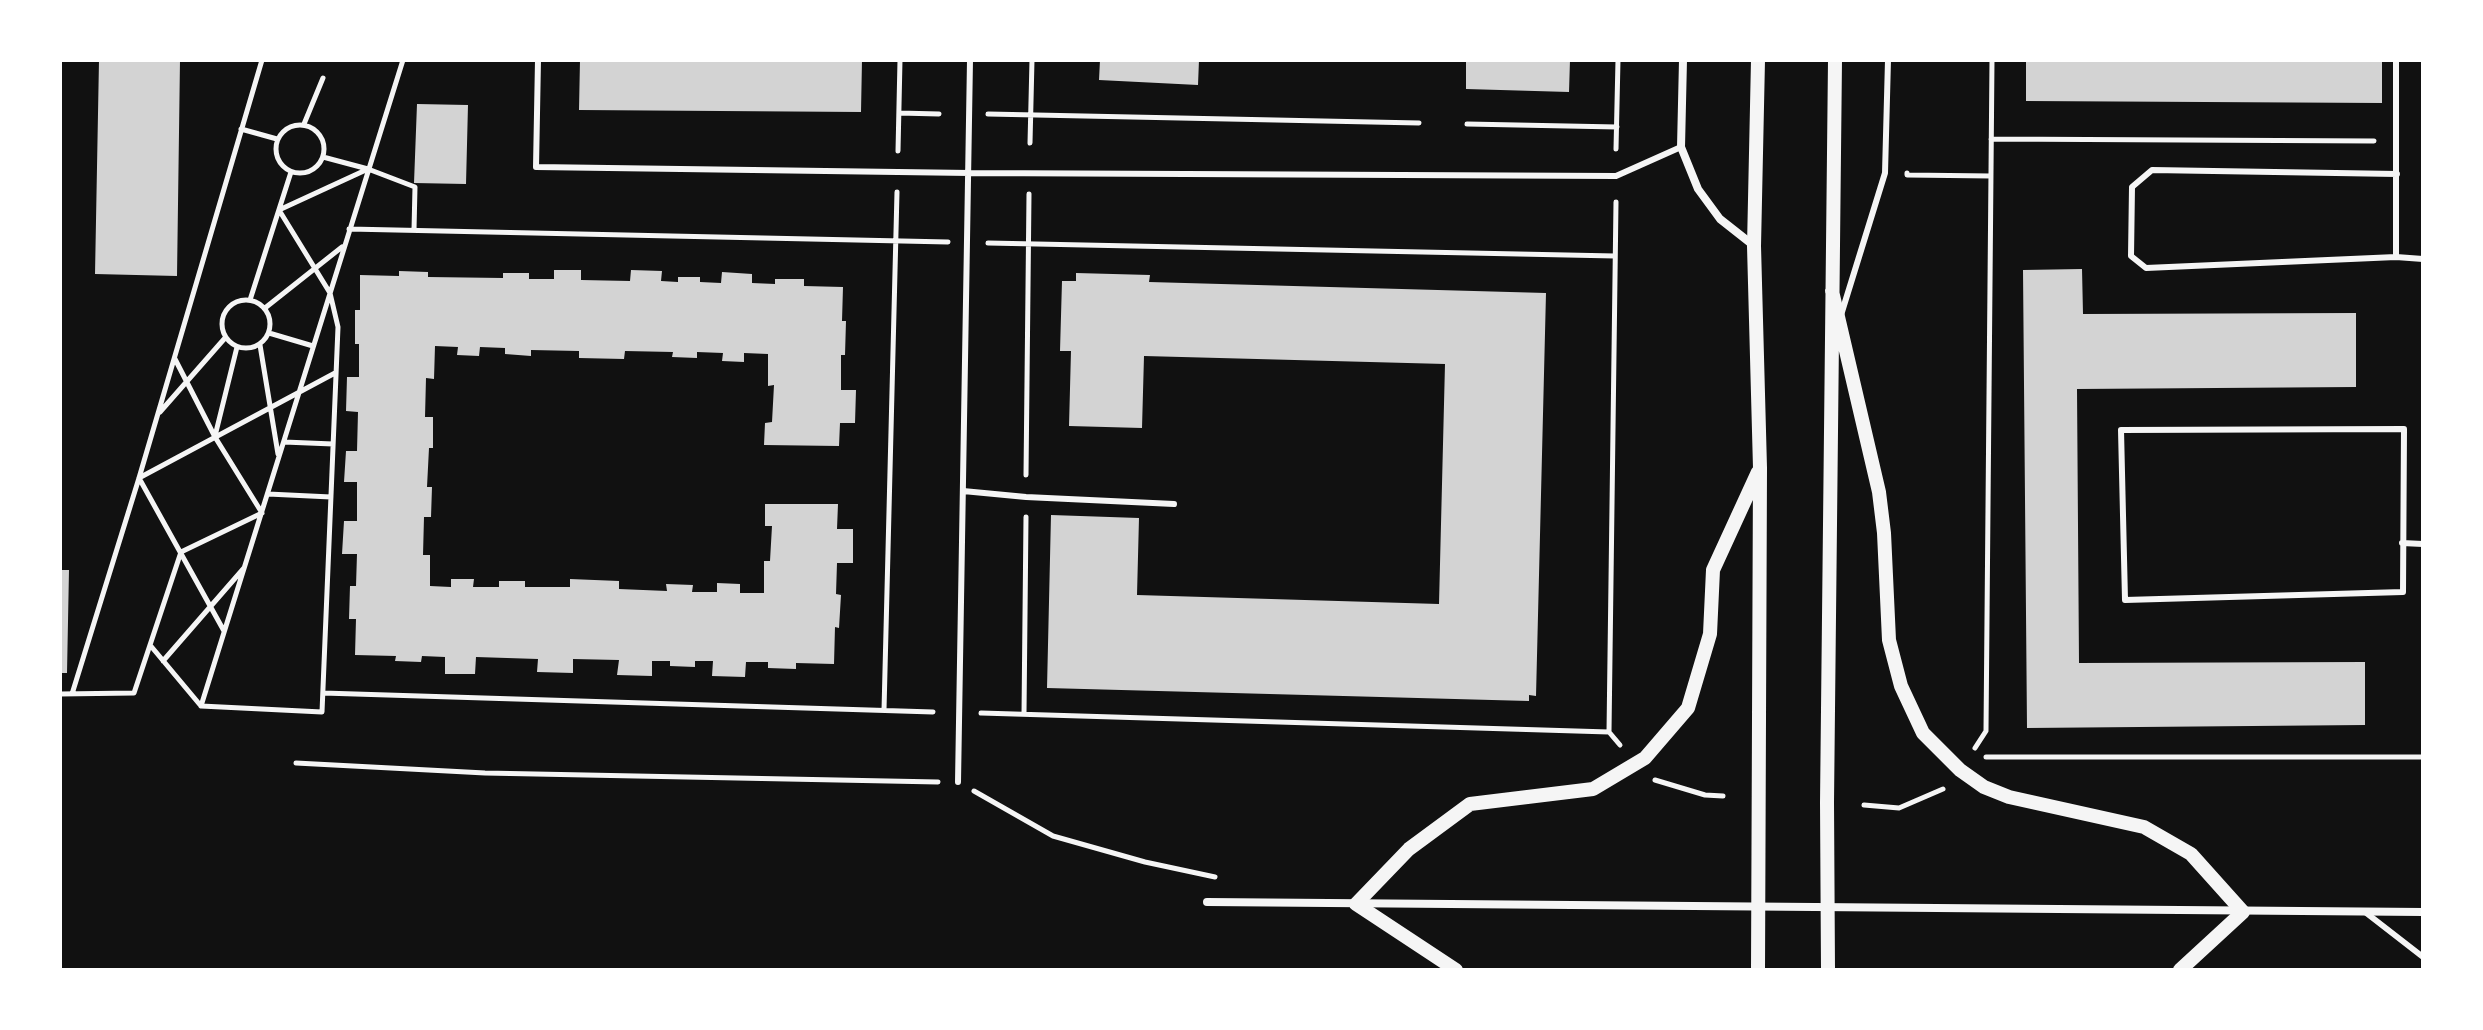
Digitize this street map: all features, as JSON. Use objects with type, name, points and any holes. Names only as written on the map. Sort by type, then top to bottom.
[{"type":"street","points":[[1683,60],[1681,147],[1698,189],[1720,219],[1754,246]]},
{"type":"street","points":[[1758,60],[1754,246],[1760,468],[1758,970]]},
{"type":"street","points":[[1828,970],[1835,60]]},
{"type":"street","points":[[1832,291],[1879,492],[1889,640],[1901,686],[1923,733],[1960,770],[1984,787],[2009,797],[2144,827],[2191,854],[2243,912]]},
{"type":"street","points":[[1356,904],[1409,849],[1470,804],[1593,789],[1645,758],[1688,708],[1710,634],[1713,570],[1760,468]]},
{"type":"street","points":[[1207,902],[2423,912]]},
{"type":"street","points":[[1356,904],[1456,970]]},
{"type":"street","points":[[2180,970],[2243,912]]},
{"type":"lane","points":[[538,60],[536,167],[1616,176],[1681,147]]},
{"type":"lane","points":[[958,782],[970,60]]},
{"type":"lane","points":[[1831,345],[1885,173],[1888,60]]},
{"type":"lane","points":[[2396,60],[2396,257]]},
{"type":"lane","points":[[2397,174],[2152,170],[2132,187],[2131,256],[2146,268],[2396,257],[2423,259]]},
{"type":"lane","points":[[2404,429],[2402,543],[2403,592],[2125,600],[2121,430],[2404,429]]},
{"type":"lane","points":[[963,491],[1174,504]]},
{"type":"lane","points":[[2402,543],[2423,544]]},
{"type":"lane","points":[[2365,912],[2423,957]]},
{"type":"path","points":[[72,694],[262,60]]},
{"type":"path","points":[[201,706],[403,60]]},
{"type":"path","points":[[898,155],[900,60]]},
{"type":"path","points":[[1030,143],[1032,60]]},
{"type":"path","points":[[1616,149],[1618,60]]},
{"type":"path","points":[[1969,757],[1986,731],[1992,60]]},
{"type":"path","points":[[304,124],[323,78]]},
{"type":"path","points":[[899,113],[939,114]]},
{"type":"path","points":[[985,114],[1419,123]]},
{"type":"path","points":[[304,124],[319,133],[324,148],[323,157],[314,169],[291,172],[284,168],[276,155],[277,139],[288,127],[304,124]]},
{"type":"path","points":[[1467,124],[1617,127]]},
{"type":"path","points":[[241,129],[277,139]]},
{"type":"path","points":[[1991,139],[2397,141]]},
{"type":"path","points":[[323,157],[368,169],[415,187],[414,230]]},
{"type":"path","points":[[1907,161],[1907,175],[1991,176]]},
{"type":"path","points":[[279,210],[368,169]]},
{"type":"path","points":[[250,300],[291,172]]},
{"type":"path","points":[[884,710],[897,187]]},
{"type":"path","points":[[1024,714],[1029,193]]},
{"type":"path","points":[[1616,202],[1609,732],[1624,749]]},
{"type":"path","points":[[150,645],[201,706],[322,712],[338,327],[330,293],[279,210]]},
{"type":"path","points":[[349,229],[948,242]]},
{"type":"path","points":[[987,243],[1615,256]]},
{"type":"path","points":[[265,308],[344,245]]},
{"type":"path","points":[[250,300],[265,308],[269,316],[269,333],[260,345],[245,349],[225,338],[221,323],[227,308],[234,303],[250,300]]},
{"type":"path","points":[[269,333],[313,346]]},
{"type":"path","points":[[158,414],[225,338]]},
{"type":"path","points":[[260,345],[279,457]]},
{"type":"path","points":[[215,437],[237,347]]},
{"type":"path","points":[[174,358],[215,437],[262,513]]},
{"type":"path","points":[[139,478],[336,372]]},
{"type":"path","points":[[284,442],[333,444]]},
{"type":"path","points":[[139,478],[225,632]]},
{"type":"path","points":[[268,494],[331,497]]},
{"type":"path","points":[[60,694],[134,693],[181,552],[262,513]]},
{"type":"path","points":[[163,661],[245,565]]},
{"type":"path","points":[[323,693],[933,712]]},
{"type":"path","points":[[976,713],[1609,732]]},
{"type":"path","points":[[1985,757],[2423,757]]},
{"type":"path","points":[[296,763],[485,773],[958,782],[1053,836],[1145,862],[1220,878]]},
{"type":"path","points":[[1647,778],[1705,795],[1723,796]]},
{"type":"path","points":[[1864,805],[1899,808],[1946,788]]},
{"type":"building","points":[[99,60],[180,60],[177,276],[95,274]]},
{"type":"building","points":[[580,60],[862,60],[861,112],[579,110]]},
{"type":"building","points":[[1100,60],[1199,60],[1198,85],[1099,80]]},
{"type":"building","points":[[1466,60],[1570,60],[1569,92],[1466,89]]},
{"type":"building","points":[[2026,60],[2382,60],[2382,103],[2026,101]]},
{"type":"building","points":[[417,104],[468,105],[466,184],[414,183]]},
{"type":"building","points":[[2082,269],[2083,314],[2356,313],[2356,387],[2077,389],[2079,663],[2365,662],[2365,725],[2027,728],[2023,270]]},
{"type":"building","points":[[554,270],[581,270],[581,280],[630,281],[631,270],[662,271],[661,281],[678,282],[678,277],[700,277],[700,282],[721,283],[722,272],[752,274],[752,283],[775,284],[775,279],[804,279],[804,286],[843,287],[842,321],[846,321],[845,355],[841,355],[841,390],[856,390],[855,423],[840,423],[839,446],[764,445],[765,423],[772,422],[774,385],[768,386],[768,354],[744,353],[744,362],[722,361],[723,353],[697,352],[697,358],[672,357],[673,352],[625,351],[624,359],[579,358],[579,351],[531,350],[531,356],[505,354],[505,348],[480,347],[479,356],[457,355],[458,347],[435,346],[434,379],[426,378],[425,417],[433,417],[433,448],[429,448],[427,487],[432,487],[431,517],[424,517],[423,555],[430,555],[430,586],[451,587],[451,579],[474,579],[473,587],[499,587],[499,581],[525,581],[525,587],[570,587],[570,579],[619,581],[619,589],[667,591],[666,584],[693,585],[692,592],[717,592],[717,583],[740,584],[740,593],[764,593],[764,561],[770,561],[772,526],[765,526],[765,504],[838,504],[837,529],[853,529],[853,563],[837,563],[836,594],[841,595],[839,628],[835,627],[834,664],[796,663],[796,669],[768,668],[768,662],[746,662],[745,677],[712,676],[713,661],[695,661],[695,667],[670,666],[670,661],[652,661],[652,676],[617,675],[619,660],[573,659],[573,673],[537,672],[538,659],[476,657],[475,674],[445,674],[445,657],[422,656],[421,662],[395,661],[396,656],[355,655],[356,619],[349,619],[350,586],[356,586],[357,554],[342,554],[344,521],[357,521],[357,482],[344,482],[346,451],[357,451],[358,412],[346,411],[347,377],[359,377],[355,310],[360,310],[360,275],[399,276],[399,271],[428,272],[428,277],[503,278],[503,273],[529,273],[529,279],[554,279]]},
{"type":"building","points":[[1076,273],[1150,275],[1149,282],[1546,293],[1536,696],[1529,695],[1529,701],[1047,688],[1051,515],[1139,518],[1137,595],[1439,604],[1445,364],[1144,356],[1142,428],[1069,426],[1071,351],[1060,351],[1062,281],[1076,281]]},
{"type":"building","points":[[60,570],[69,570],[67,673],[60,673]]}]
